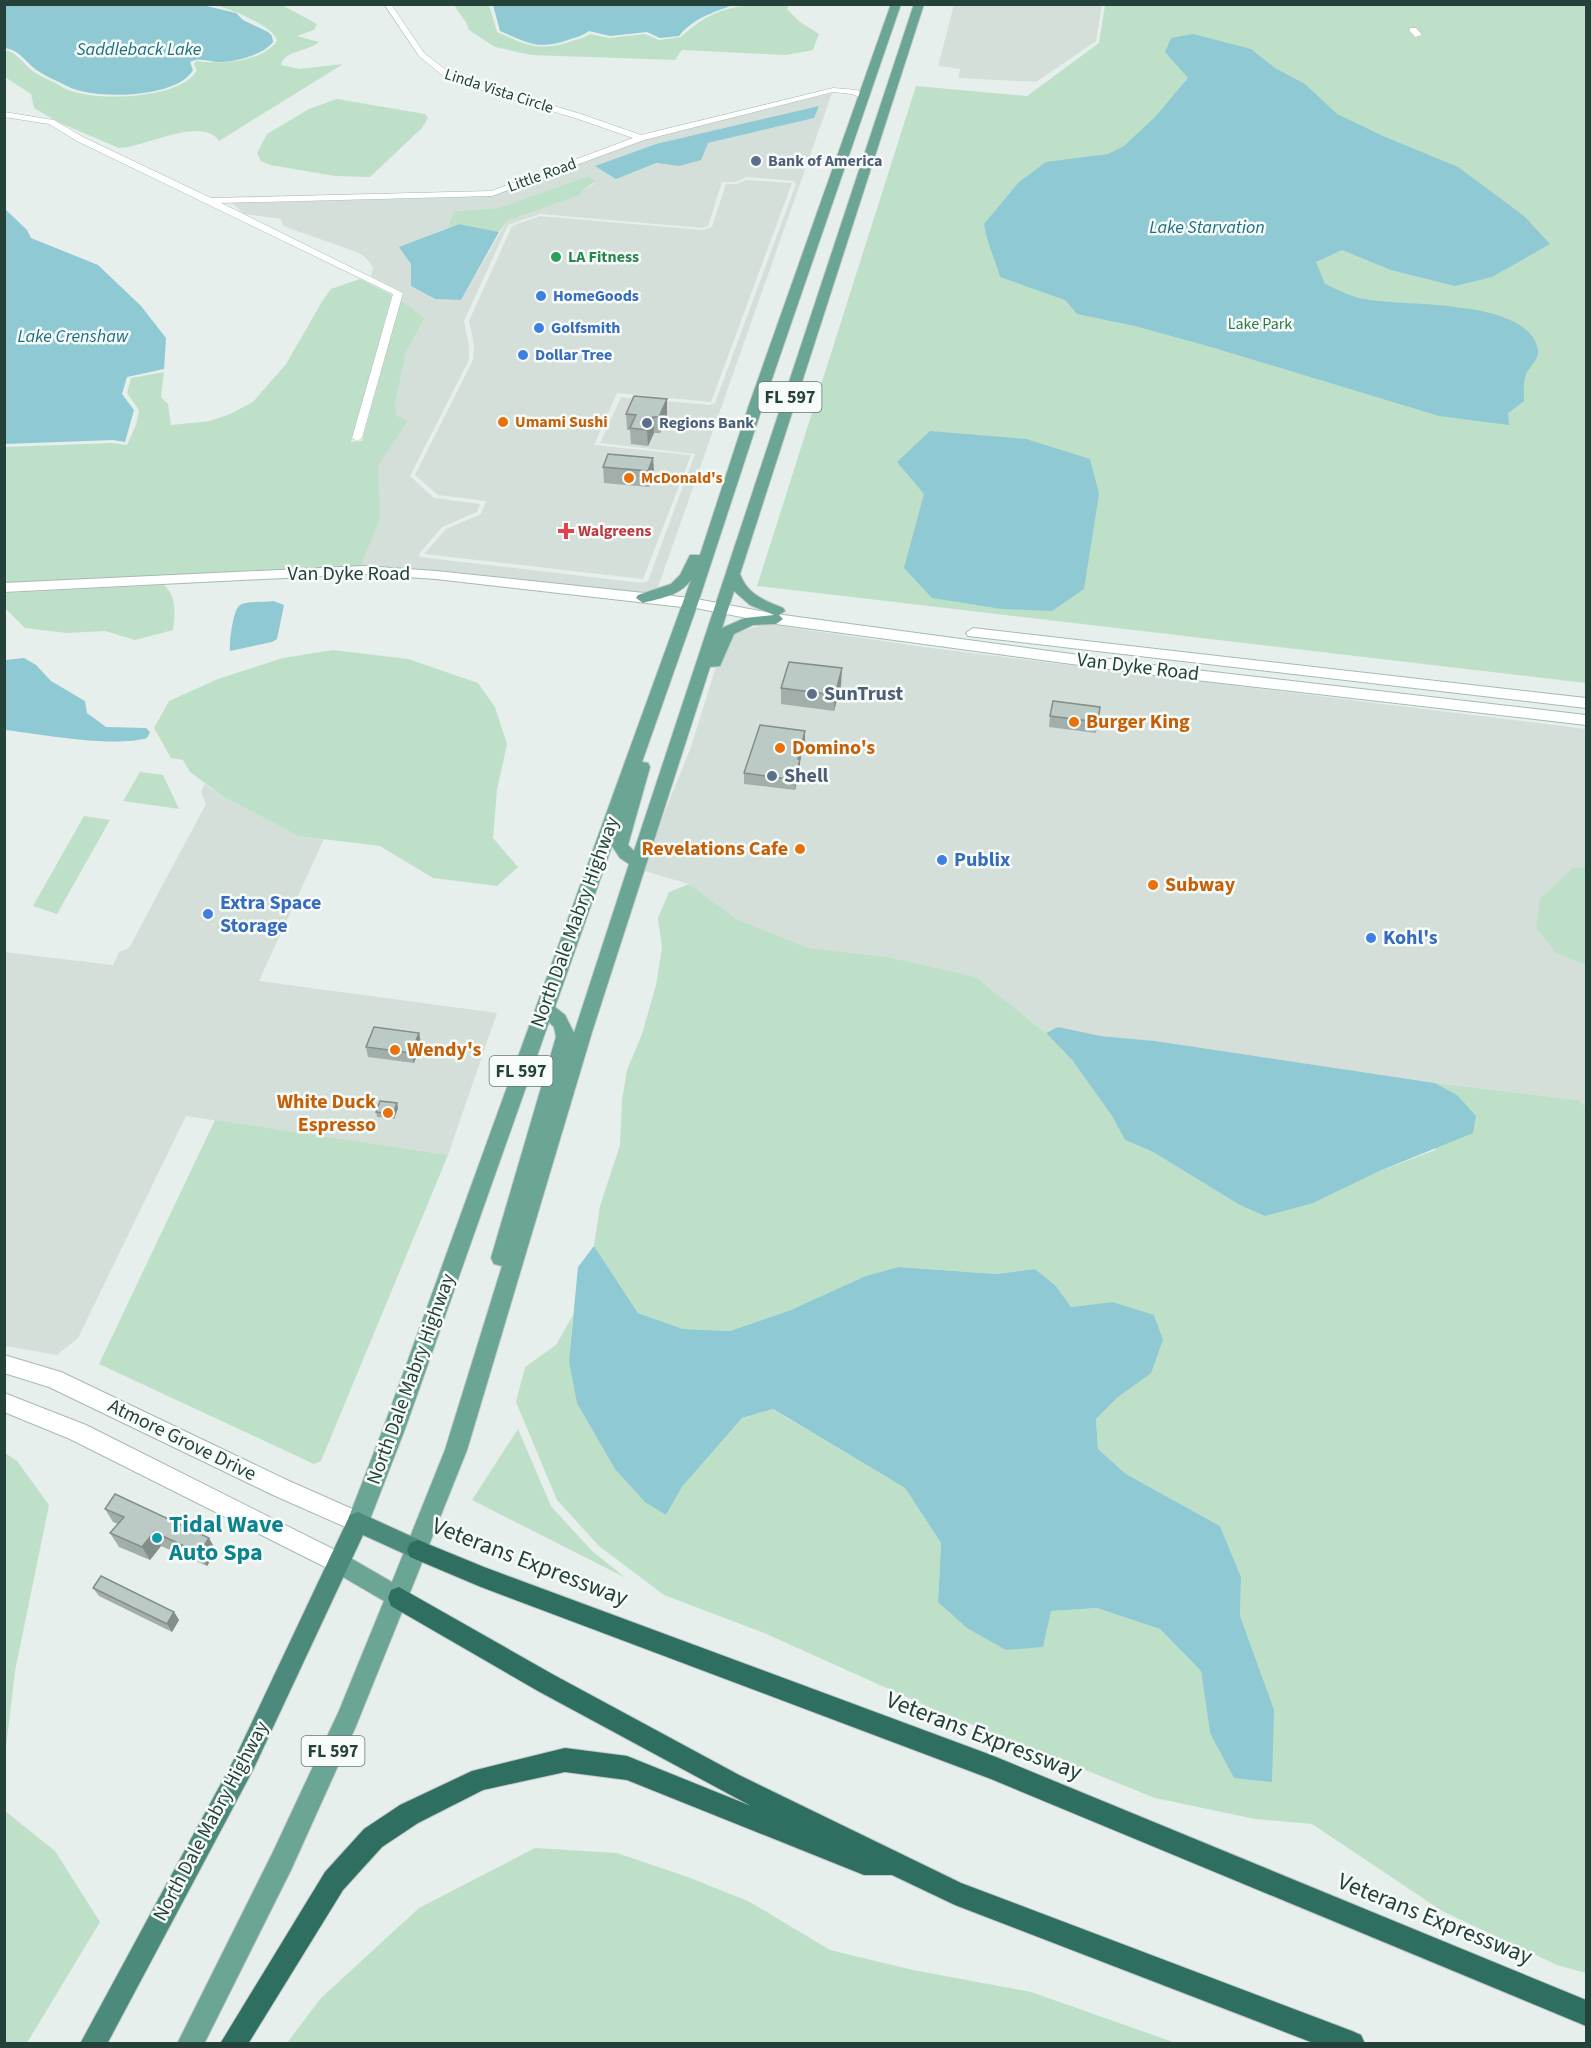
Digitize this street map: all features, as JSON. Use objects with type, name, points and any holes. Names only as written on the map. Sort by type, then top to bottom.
[{"type":"highway","name":"Veterans Expressway","points":[[358,1522],[481,1576],[991,1767],[1587,2013]]},
{"type":"highway","name":"North Dale Mabry Highway","points":[[93,2043],[245,1762],[358,1522]]},
{"type":"highway","points":[[399,1598],[546,1683],[731,1783],[955,1893],[1352,2043]]},
{"type":"highway","points":[[234,2043],[334,1881],[373,1838],[409,1814],[480,1779],[565,1760],[627,1768],[864,1863],[897,1864]]},
{"type":"main road","name":"North Dale Mabry Highway","points":[[358,1522],[398,1418],[691,603],[756,405],[896,4]]},
{"type":"main road","name":"North Dale Mabry Highway","points":[[190,2043],[282,1861],[348,1718],[399,1598],[456,1450],[583,1032],[720,607],[919,4]]},
{"type":"main road","points":[[643,598],[676,589],[689,576],[803,252],[816,237],[849,221]]},
{"type":"main road","points":[[813,329],[808,315],[831,249],[825,237],[816,237]]},
{"type":"main road","name":"Van Dyke Road","points":[[4,588],[363,570],[436,575],[691,603],[1161,671],[1587,720]]},
{"type":"main road","points":[[732,573],[737,587],[744,595],[777,615]]},
{"type":"main road","points":[[655,811],[687,748],[728,632],[750,621],[777,615]]},
{"type":"main road","name":"Van Dyke Road","points":[[777,615],[1587,703]]},
{"type":"main road","points":[[1161,671],[1180,665],[1353,683],[1456,688]]},
{"type":"main road","points":[[638,862],[626,854],[620,846],[652,735],[649,716]]},
{"type":"main road","points":[[503,1292],[500,1262],[565,1037],[563,1027],[557,1018],[543,1010]]},
{"type":"main road","name":"Atmore Grove Drive","points":[[4,1364],[54,1379],[281,1488],[358,1522]]},
{"type":"main road","name":"Atmore Grove Drive","points":[[4,1402],[88,1437],[339,1563]]},
{"type":"main road","points":[[339,1563],[399,1598]]},
{"type":"street","name":"Linda Vista Circle","points":[[387,4],[432,68],[451,78],[578,116],[641,138]]},
{"type":"street","name":"Little Road","points":[[210,201],[492,193],[641,138],[833,90],[854,92],[863,97]]},
{"type":"street","name":"Little Road","points":[[4,114],[51,122],[80,139],[398,293],[357,438]]},
{"type":"shaded area","points":[[954,4],[1102,5],[1096,41],[1036,82],[958,78],[960,69],[938,66]]},
{"type":"shaded area","points":[[832,93],[657,590],[643,593],[443,571],[361,566],[380,519],[377,466],[407,420],[397,416],[395,405],[406,351],[425,318],[401,300],[401,291],[371,276],[373,267],[365,257],[357,252],[283,226],[281,219],[244,214],[232,203],[491,196],[644,140]],"holes":[[[813,118],[708,143],[679,166],[656,163],[596,166],[656,144]],[[588,176],[594,184],[583,190],[580,195],[507,221],[461,300],[435,299],[411,286],[411,264],[400,247],[447,228],[454,211],[498,208]],[[747,177],[793,181],[796,184],[715,403],[710,405],[621,397],[600,443],[695,454],[648,581],[642,583],[420,557],[419,554],[442,527],[477,512],[480,504],[434,498],[410,476],[469,360],[464,321],[508,225],[540,214],[702,228],[708,226],[722,182],[736,182]]]},
{"type":"shaded area","points":[[746,180],[792,183],[711,402],[617,393],[594,445],[691,455],[643,579],[424,554],[446,529],[481,514],[486,501],[438,495],[415,475],[473,360],[474,346],[469,321],[512,226],[540,216],[703,230],[712,227],[726,184],[737,184]]},
{"type":"shaded area","points":[[767,624],[931,648],[1586,729],[1586,1108],[1579,1100],[1435,1083],[1155,1041],[1101,1036],[1058,1027],[1046,1033],[976,977],[889,957],[809,948],[735,918],[689,884],[641,870],[691,747],[722,647],[737,632]]},
{"type":"shaded area","points":[[205,784],[224,797],[298,836],[324,839],[259,981],[497,1013],[448,1155],[186,1116],[78,1338],[57,1355],[5,1346],[4,952],[113,965],[119,952],[129,948],[206,804],[201,792]]},
{"type":"green space","points":[[213,5],[282,5],[317,24],[314,30],[297,36],[319,42],[287,56],[281,65],[300,69],[343,64],[219,141],[211,134],[200,131],[186,132],[119,148],[58,122],[34,108],[31,94],[5,77],[5,50],[17,56],[37,74],[75,92],[112,97],[155,93],[173,88],[188,80],[197,70],[194,65],[196,61],[228,62],[251,58],[261,54],[277,41],[268,29],[260,24],[239,13]]},
{"type":"green space","points":[[454,5],[489,5],[497,32],[524,43],[540,46],[558,45],[590,34],[609,38],[645,34],[659,40],[681,37],[694,26],[718,12],[758,5],[789,5],[787,9],[800,22],[819,34],[813,50],[786,55],[682,50],[675,60],[531,55],[495,47],[469,30]]},
{"type":"green space","name":"Lake Park","points":[[1105,5],[1586,5],[1586,683],[757,586],[916,86],[1027,96],[1099,43]]},
{"type":"green space","points":[[337,99],[425,114],[428,118],[422,128],[370,177],[335,176],[270,165],[261,161],[257,153],[267,134],[309,109]]},
{"type":"green space","points":[[588,176],[596,181],[580,195],[507,221],[499,232],[459,224],[447,228],[454,211],[498,208]]},
{"type":"green space","points":[[360,279],[392,295],[351,442],[362,441],[401,300],[425,318],[406,352],[395,405],[397,416],[408,420],[378,466],[380,519],[361,566],[5,584],[5,447],[111,443],[127,445],[136,425],[139,410],[127,393],[131,378],[164,372],[161,397],[168,404],[171,425],[210,421],[230,414],[253,402],[286,364],[331,289]]},
{"type":"green space","points":[[164,585],[173,600],[173,630],[135,640],[105,631],[67,633],[25,628],[5,608],[5,593]]},
{"type":"green space","points":[[333,650],[408,659],[478,683],[495,707],[507,744],[497,790],[493,838],[518,867],[497,886],[433,878],[380,846],[298,836],[224,797],[190,772],[183,760],[171,758],[154,728],[169,701],[218,679],[283,658]]},
{"type":"green space","points":[[140,772],[163,775],[179,809],[123,801]]},
{"type":"green space","points":[[84,816],[110,820],[57,914],[33,906]]},
{"type":"green space","points":[[1586,867],[1586,965],[1556,953],[1536,928],[1540,899],[1573,868]]},
{"type":"green space","points":[[689,884],[735,918],[809,948],[889,957],[976,977],[1046,1033],[1072,1060],[1112,1116],[1125,1140],[1153,1152],[1238,1204],[1377,1172],[1435,1150],[1457,1095],[1435,1083],[1579,1100],[1586,1108],[1586,1973],[1557,1965],[1442,1911],[1312,1824],[1255,1819],[1155,1798],[931,1708],[764,1633],[664,1595],[599,1546],[557,1500],[516,1402],[525,1367],[556,1345],[573,1315],[569,1361],[666,1515],[682,1487],[742,1418],[772,1409],[905,1488],[941,1543],[938,1602],[1051,1611],[1097,1608],[1160,1629],[1201,1671],[1210,1733],[1272,1781],[1271,1755],[1240,1616],[1241,1577],[1220,1526],[1126,1474],[1098,1449],[1096,1419],[1117,1398],[1151,1372],[1163,1340],[1112,1302],[1071,1307],[1056,1286],[1035,1269],[996,1274],[900,1267],[791,1310],[730,1331],[683,1329],[638,1313],[594,1246],[600,1206],[620,1145],[622,1100],[627,1070],[642,1034],[656,985],[662,948],[658,918],[669,892]]},
{"type":"green space","points":[[215,1120],[448,1155],[321,1461],[314,1464],[99,1364]]},
{"type":"green space","points":[[518,1429],[551,1506],[593,1552],[626,1578],[472,1500]]},
{"type":"green space","points":[[5,1453],[17,1461],[49,1505],[15,1671],[5,1756]]},
{"type":"green space","points":[[5,1811],[55,1851],[100,1922],[27,2043],[5,2043]]},
{"type":"green space","points":[[535,1848],[617,1853],[688,1877],[750,1902],[830,1950],[913,1970],[1031,1992],[1176,2043],[287,2043],[321,1998],[419,1908]]},
{"type":"water","points":[[493,4],[733,5],[711,13],[690,25],[679,36],[660,38],[647,32],[610,36],[589,31],[568,40],[541,45],[526,42],[500,31]]},
{"type":"water","name":"Saddleback Lake","points":[[4,5],[202,5],[236,13],[243,20],[268,32],[273,42],[263,51],[240,59],[226,62],[200,60],[190,62],[193,70],[184,80],[170,87],[114,95],[79,91],[41,73],[15,51],[5,48]]},
{"type":"water","name":"Lake Starvation","points":[[1193,34],[1251,49],[1275,68],[1305,84],[1337,114],[1458,167],[1524,216],[1550,244],[1492,277],[1455,286],[1391,270],[1342,250],[1316,262],[1325,284],[1354,297],[1486,312],[1509,320],[1527,331],[1537,346],[1538,356],[1526,374],[1524,401],[1508,413],[1509,425],[1439,416],[1211,347],[1135,326],[1077,314],[1065,300],[1000,277],[984,224],[1019,182],[1046,162],[1108,154],[1124,146],[1155,117],[1188,78],[1165,52],[1171,38]]},
{"type":"water","points":[[819,106],[814,118],[708,143],[701,160],[679,166],[656,163],[616,179],[595,166],[656,144]]},
{"type":"water","name":"Lake Crenshaw","points":[[5,209],[27,230],[31,238],[98,265],[141,306],[166,338],[164,369],[127,377],[122,394],[134,410],[125,442],[113,440],[5,444]]},
{"type":"water","points":[[459,224],[499,232],[461,300],[435,299],[411,286],[411,264],[399,247]]},
{"type":"water","points":[[930,431],[1026,439],[1090,459],[1099,494],[1084,589],[1052,611],[1002,609],[932,598],[904,568],[924,494],[897,462]]},
{"type":"water","points":[[273,601],[284,605],[277,639],[230,651],[232,626],[235,613],[240,605]]},
{"type":"water","points":[[24,658],[36,665],[51,681],[85,701],[87,713],[106,727],[146,728],[150,732],[147,738],[133,741],[97,741],[5,730],[5,660]]},
{"type":"water","points":[[1058,1027],[1101,1036],[1155,1041],[1435,1083],[1457,1095],[1476,1116],[1473,1133],[1377,1172],[1313,1203],[1265,1216],[1238,1204],[1153,1152],[1125,1140],[1112,1116],[1072,1060],[1046,1033]]},
{"type":"water","points":[[594,1246],[638,1313],[683,1329],[730,1331],[791,1310],[866,1276],[899,1267],[996,1274],[1035,1269],[1056,1286],[1071,1307],[1112,1302],[1154,1315],[1163,1340],[1151,1373],[1117,1398],[1096,1419],[1098,1449],[1126,1474],[1220,1526],[1241,1577],[1240,1616],[1274,1710],[1272,1782],[1234,1778],[1210,1733],[1201,1671],[1160,1629],[1097,1608],[1051,1611],[1043,1647],[1006,1650],[967,1628],[938,1602],[941,1543],[905,1488],[773,1409],[742,1418],[682,1487],[666,1515],[645,1502],[615,1469],[577,1403],[569,1361],[578,1267]]},
{"type":"building","points":[[634,396],[667,399],[659,417],[653,417],[647,430],[630,428],[636,415],[626,414]]},
{"type":"building","points":[[608,454],[653,458],[648,471],[603,467]]},
{"type":"building","points":[[789,662],[842,668],[835,695],[781,688]]},
{"type":"building","points":[[1053,701],[1100,707],[1098,722],[1050,716]]},
{"type":"building","points":[[760,725],[805,731],[795,780],[744,773]]},
{"type":"building","points":[[374,1027],[419,1033],[411,1053],[366,1047]]},
{"type":"building","points":[[380,1101],[397,1103],[393,1114],[376,1112]]},
{"type":"building","points":[[115,1494],[209,1538],[199,1553],[154,1532],[142,1547],[110,1533],[124,1517],[105,1509]]},
{"type":"building","points":[[101,1576],[174,1612],[167,1624],[93,1588]]},
{"type":"place","name":"Bank of America","points":[[756,161]]},
{"type":"place","name":"LA Fitness","points":[[556,257]]},
{"type":"place","name":"HomeGoods","points":[[541,296]]},
{"type":"place","name":"Golfsmith","points":[[539,328]]},
{"type":"place","name":"Dollar Tree","points":[[523,355]]},
{"type":"place","name":"Umami Sushi","points":[[503,422]]},
{"type":"place","name":"Regions Bank","points":[[647,423]]},
{"type":"place","name":"McDonald's","points":[[629,478]]},
{"type":"place","name":"Walgreens","points":[[566,531]]},
{"type":"place","name":"SunTrust","points":[[812,694]]},
{"type":"place","name":"Burger King","points":[[1074,722]]},
{"type":"place","name":"Domino's","points":[[780,748]]},
{"type":"place","name":"Shell","points":[[772,776]]},
{"type":"place","name":"Revelations Cafe","points":[[800,849]]},
{"type":"place","name":"Publix","points":[[942,860]]},
{"type":"place","name":"Subway","points":[[1153,885]]},
{"type":"place","name":"Extra Space Storage","points":[[208,914]]},
{"type":"place","name":"Kohl's","points":[[1371,938]]},
{"type":"place","name":"Wendy's","points":[[395,1050]]},
{"type":"place","name":"White Duck Espresso","points":[[388,1113]]},
{"type":"place","name":"Tidal Wave Auto Spa","points":[[157,1538]]}]
